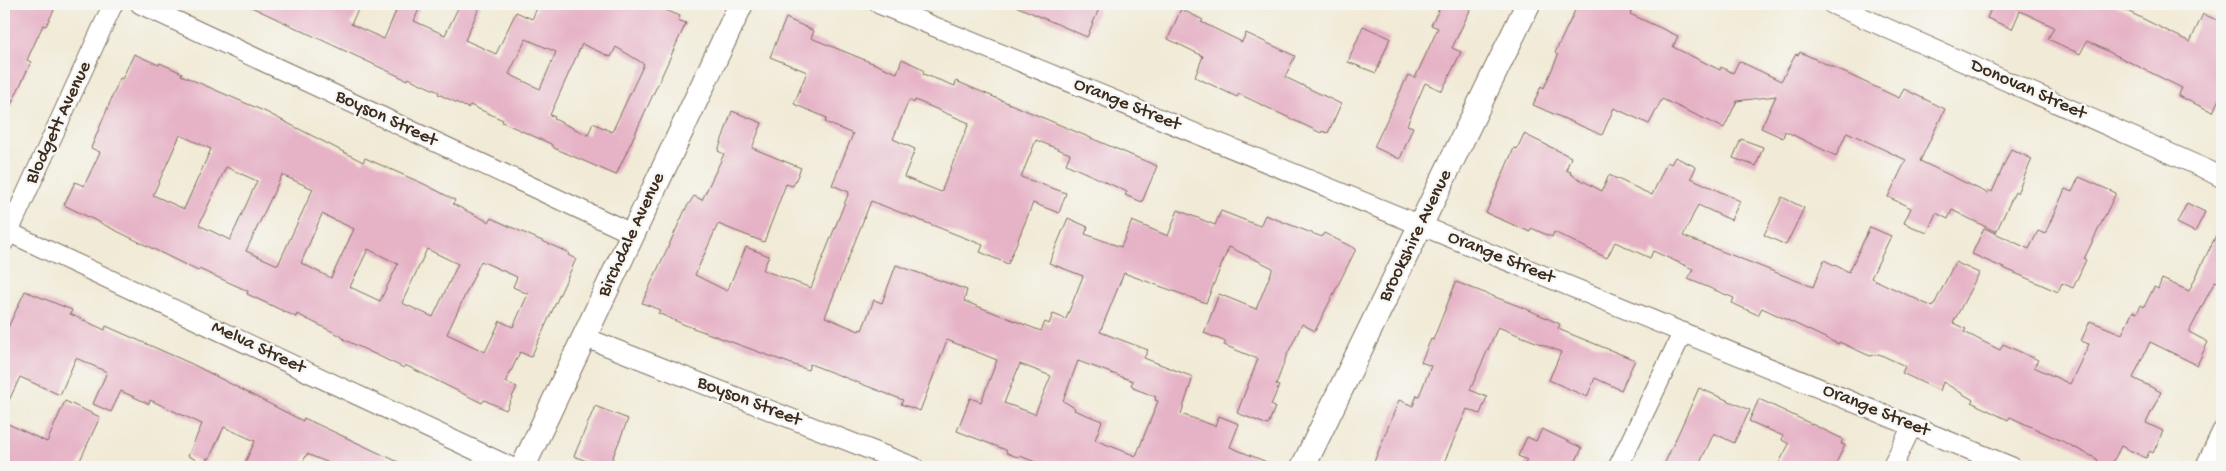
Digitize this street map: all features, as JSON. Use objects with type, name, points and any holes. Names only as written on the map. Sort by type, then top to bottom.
[{"type":"street","name":"Blodgett Avenue","points":[[5,234],[113,4]]},
{"type":"street","name":"Boyson Street","points":[[140,4],[632,234]]},
{"type":"street","name":"Birchdale Avenue","points":[[523,467],[741,4]]},
{"type":"street","name":"Orange Street","points":[[880,4],[2012,467]]},
{"type":"street","name":"Brookshire Avenue","points":[[1303,467],[1422,226],[1528,4]]},
{"type":"street","name":"Donovan Street","points":[[1832,4],[2201,166],[2222,178]]},
{"type":"street","name":"Melva Street","points":[[5,234],[511,467]]},
{"type":"street","points":[[1618,467],[1683,332]]},
{"type":"street","name":"Boyson Street","points":[[584,338],[914,467]]},
{"type":"street","points":[[1892,467],[1912,426]]},
{"type":"street","points":[[2205,467],[2222,431]]},
{"type":"building","points":[[7,4],[57,4],[46,26],[43,25],[27,60],[31,62],[4,120],[4,11]]},
{"type":"building","points":[[245,4],[361,4],[351,24],[384,39],[399,4],[421,4],[414,21],[445,35],[460,4],[481,4],[465,40],[496,54],[516,12],[532,19],[539,4],[651,4],[680,16],[678,20],[686,23],[616,175],[554,148],[551,144],[470,105],[468,108],[438,94],[439,92],[408,78],[407,80]],"holes":[[[526,39],[556,52],[540,89],[509,74]],[[582,44],[611,57],[616,47],[644,64],[612,132],[593,123],[588,135],[554,119],[555,117],[550,115]]]},
{"type":"building","points":[[1011,4],[1101,4],[1087,37]]},
{"type":"building","points":[[1442,4],[1473,4],[1452,48],[1461,52],[1442,91],[1425,83],[1407,125],[1413,127],[1400,159],[1374,147],[1408,75],[1415,78],[1438,28],[1431,25]]},
{"type":"building","points":[[1578,4],[1634,4],[1630,14],[1678,36],[1673,47],[1720,70],[1721,67],[1733,73],[1739,61],[1781,81],[1796,54],[1798,55],[1800,52],[1899,98],[1904,89],[1945,109],[1920,161],[1987,193],[1988,190],[1992,192],[2011,149],[2032,159],[2017,193],[2015,192],[1996,232],[1952,210],[1948,219],[1936,213],[1927,233],[1904,223],[1911,208],[1888,197],[1906,160],[1847,132],[1836,156],[1785,131],[1783,138],[1761,128],[1776,96],[1737,101],[1724,128],[1662,99],[1649,124],[1614,108],[1602,135],[1533,105],[1541,86],[1544,88],[1558,55],[1555,53]]},
{"type":"building","points":[[1993,4],[2113,4],[2190,42],[2203,14],[2219,21],[2222,33],[2222,92],[2213,112],[2178,96],[2182,88],[2087,41],[2080,54],[2048,39],[2054,27],[2020,11],[2012,29],[1987,18]]},
{"type":"building","points":[[1181,9],[1203,20],[1201,22],[1242,42],[1246,33],[1295,56],[1285,77],[1341,104],[1328,133],[1322,131],[1321,133],[1239,94],[1237,97],[1195,77],[1203,56],[1168,39]]},
{"type":"building","points":[[786,18],[814,31],[811,38],[897,73],[902,59],[921,68],[924,71],[923,74],[955,86],[956,81],[1157,166],[1142,202],[1125,195],[1127,192],[1119,188],[1066,164],[1070,154],[1036,140],[1021,177],[1066,193],[1059,213],[1033,203],[1008,264],[980,252],[983,245],[871,201],[825,317],[859,331],[860,329],[862,330],[874,300],[882,303],[896,265],[967,290],[964,301],[1041,331],[1045,322],[1049,324],[1053,314],[1066,319],[1083,276],[1049,263],[1068,218],[1088,227],[1085,234],[1121,247],[1132,221],[1168,236],[1178,210],[1215,225],[1221,211],[1260,226],[1265,215],[1322,237],[1324,233],[1356,249],[1315,331],[1302,324],[1286,357],[1276,385],[1279,386],[1271,405],[1275,407],[1268,425],[1237,413],[1258,359],[1224,345],[1226,342],[1204,333],[1219,294],[1256,309],[1273,268],[1229,247],[1206,303],[1124,273],[1100,332],[1148,350],[1144,358],[1193,377],[1181,414],[1215,426],[1219,416],[1239,424],[1230,447],[1279,467],[1048,467],[1020,456],[1017,457],[1007,453],[1006,450],[957,431],[970,398],[981,402],[997,360],[947,340],[920,411],[901,404],[903,400],[810,364],[808,370],[685,325],[658,313],[660,310],[642,303],[686,208],[694,196],[702,200],[724,154],[718,151],[732,111],[762,123],[752,148],[801,168],[793,186],[786,184],[764,242],[718,224],[695,275],[727,291],[746,247],[769,256],[763,270],[811,288],[849,192],[832,185],[853,134],[825,122],[827,118],[794,104],[807,72],[770,57]],"holes":[[[909,100],[914,103],[915,100],[969,123],[941,192],[904,177],[915,149],[893,139]],[[1078,361],[1133,381],[1131,385],[1133,388],[1156,397],[1155,400],[1158,401],[1136,456],[1095,440],[1102,421],[1074,410],[1075,408],[1063,401]],[[1020,364],[1051,376],[1035,414],[1004,403]]]},
{"type":"building","points":[[1363,26],[1390,38],[1376,73],[1348,62]]},
{"type":"building","points":[[134,54],[159,65],[160,63],[182,73],[181,75],[266,112],[363,162],[365,158],[424,184],[455,200],[453,204],[489,222],[491,218],[569,253],[568,255],[576,259],[531,357],[520,352],[506,382],[517,387],[506,410],[484,400],[482,403],[405,365],[404,368],[345,340],[341,336],[297,314],[296,317],[247,294],[248,291],[199,269],[198,271],[64,205],[75,182],[84,186],[100,152],[91,148],[120,78],[122,79]],"holes":[[[180,135],[211,149],[184,209],[153,195]],[[226,167],[257,181],[230,240],[199,225]],[[282,175],[313,189],[278,265],[246,251]],[[322,214],[354,229],[331,278],[301,263]],[[368,249],[398,264],[380,301],[350,287]],[[427,249],[458,264],[433,317],[402,303]],[[481,261],[517,277],[513,287],[528,294],[513,327],[500,321],[485,352],[447,334]]]},
{"type":"building","points":[[1524,134],[1571,157],[1566,170],[1602,191],[1609,175],[1652,195],[1667,162],[1671,164],[1675,157],[1696,167],[1691,178],[1740,201],[1731,220],[1698,205],[1683,236],[1813,287],[1824,260],[1849,272],[1870,227],[1891,236],[1871,278],[1933,307],[1955,262],[1979,273],[1953,323],[1966,329],[1964,332],[2000,350],[2003,344],[2038,360],[2034,367],[2070,384],[2089,344],[2081,341],[2090,321],[2122,334],[2133,311],[2137,313],[2141,305],[2144,307],[2154,287],[2158,289],[2162,279],[2189,291],[2222,223],[2222,284],[2215,281],[2189,332],[2208,342],[2197,365],[2150,342],[2133,378],[2161,392],[2146,423],[2163,431],[2153,453],[2150,451],[2146,458],[2121,446],[2112,464],[2105,466],[2098,462],[2097,459],[2062,441],[2010,417],[2008,420],[1971,402],[1973,400],[1943,382],[1940,391],[1902,373],[1905,366],[1879,354],[1870,356],[1839,342],[1838,344],[1762,308],[1758,315],[1732,303],[1734,298],[1688,279],[1693,269],[1653,251],[1650,258],[1615,242],[1607,258],[1554,232],[1552,237],[1531,228],[1530,232],[1486,213],[1514,148],[1517,149]]},
{"type":"building","points":[[1741,139],[1763,147],[1756,166],[1733,158]]},
{"type":"building","points":[[2079,177],[2116,193],[2084,259],[2086,260],[2073,288],[2062,283],[2058,292],[1972,254],[1984,228],[2029,249],[2038,231],[2045,234],[2065,189],[2072,192]]},
{"type":"building","points":[[1782,197],[1804,208],[1786,245],[1764,235]]},
{"type":"building","points":[[2187,203],[2205,212],[2195,232],[2177,223]]},
{"type":"building","points":[[1456,282],[1529,310],[1560,324],[1558,329],[1635,360],[1621,390],[1595,378],[1587,397],[1549,380],[1561,352],[1498,327],[1470,390],[1487,397],[1480,414],[1467,409],[1442,467],[1389,467],[1374,462],[1399,400],[1413,406],[1417,395],[1419,396],[1431,366],[1421,362],[1431,339],[1433,340]]},
{"type":"building","points":[[25,291],[72,310],[70,314],[105,330],[106,326],[192,364],[303,421],[304,418],[409,467],[339,467],[307,454],[300,467],[243,467],[255,441],[224,427],[205,464],[188,456],[202,424],[150,400],[149,404],[121,391],[111,412],[93,404],[107,372],[76,358],[60,395],[20,377],[4,411],[4,336]]},
{"type":"building","points":[[1699,388],[1750,410],[1734,443],[1714,433],[1698,467],[1663,467]]},
{"type":"building","points":[[1759,399],[1843,439],[1841,444],[1845,445],[1834,467],[1777,467],[1789,444],[1782,440],[1783,436],[1749,421]]},
{"type":"building","points":[[65,401],[100,417],[77,467],[4,467],[4,422],[47,442]]},
{"type":"building","points":[[595,406],[628,419],[609,467],[601,467],[574,456]]},
{"type":"building","points":[[1542,429],[1582,448],[1573,467],[1523,467],[1527,460],[1518,456],[1527,437],[1536,441]]}]
